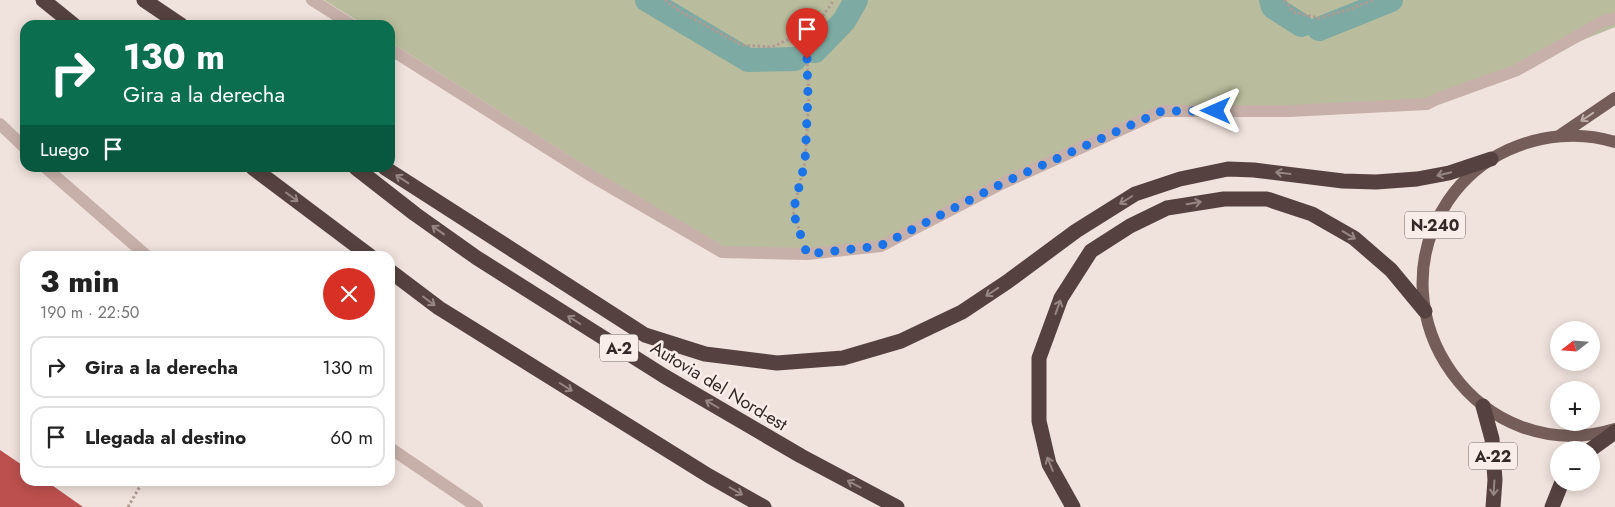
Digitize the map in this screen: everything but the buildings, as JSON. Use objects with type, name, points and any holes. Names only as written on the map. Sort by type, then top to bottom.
[{"type":"highway","points":[[43,0],[68,20]]},
{"type":"highway","points":[[143,0],[168,20]]},
{"type":"highway","points":[[143,0],[173,20]]},
{"type":"highway","points":[[391,172],[645,335],[705,354],[777,363],[843,358],[901,341],[962,312],[1007,282],[1076,231],[1135,194],[1180,179],[1228,169],[1254,170],[1343,181],[1376,182],[1417,179],[1449,173],[1491,159]]},
{"type":"highway","points":[[258,172],[363,251]]},
{"type":"highway","name":"Autovia del Nord-est","points":[[361,172],[415,214],[477,258],[648,366],[801,456],[897,507]]},
{"type":"highway","points":[[1073,507],[1049,464],[1039,421],[1039,358],[1061,298],[1091,251],[1130,226],[1167,208],[1224,198],[1267,199],[1312,214],[1354,238],[1391,270],[1425,311]]},
{"type":"highway","points":[[395,275],[439,308],[709,476],[764,507]]},
{"type":"highway","name":"A-22","points":[[1483,406],[1492,439],[1495,480],[1493,507]]},
{"type":"highway","points":[[1600,442],[1615,430]]},
{"type":"highway","points":[[1552,507],[1558,491]]},
{"type":"main road","name":"N-240","points":[[1560,136],[1615,98]]},
{"type":"main road","name":"N-240","points":[[1615,142],[1585,136],[1560,136],[1524,144],[1491,159],[1464,182],[1448,202],[1435,225],[1425,258],[1423,276],[1425,311],[1434,344],[1442,359],[1463,387],[1483,406],[1516,424],[1542,432],[1583,435],[1615,430]]},
{"type":"street","points":[[312,0],[344,20]]},
{"type":"street","points":[[395,52],[588,174],[722,252],[807,254],[880,246],[1003,183],[1162,111],[1289,111],[1427,104],[1517,70],[1604,21],[1615,18]]},
{"type":"street","points":[[0,124],[20,143]]},
{"type":"street","points":[[51,172],[141,251]]},
{"type":"street","points":[[395,451],[477,507]]},
{"type":"path","points":[[665,0],[680,12],[742,44],[772,47],[815,27],[834,0]]},
{"type":"path","points":[[1285,0],[1293,12],[1319,18],[1374,0]]},
{"type":"path","points":[[798,35],[807,59],[808,97],[805,162],[793,212],[807,254]]},
{"type":"path","points":[[128,507],[140,486]]},
{"type":"green space","points":[[324,0],[1615,0],[1615,27],[1437,99],[1162,111],[881,246],[722,252],[395,45],[395,20],[356,20]]},
{"type":"waterway","points":[[647,0],[748,60],[795,59]]},
{"type":"waterway","points":[[815,51],[844,21],[856,0]]},
{"type":"waterway","points":[[1271,0],[1273,7],[1301,25]]},
{"type":"waterway","points":[[1319,29],[1391,0]]},
{"type":"route","points":[[807,59],[808,119],[805,162],[793,212],[807,254],[880,246],[1003,183],[1162,111],[1216,111]]}]
